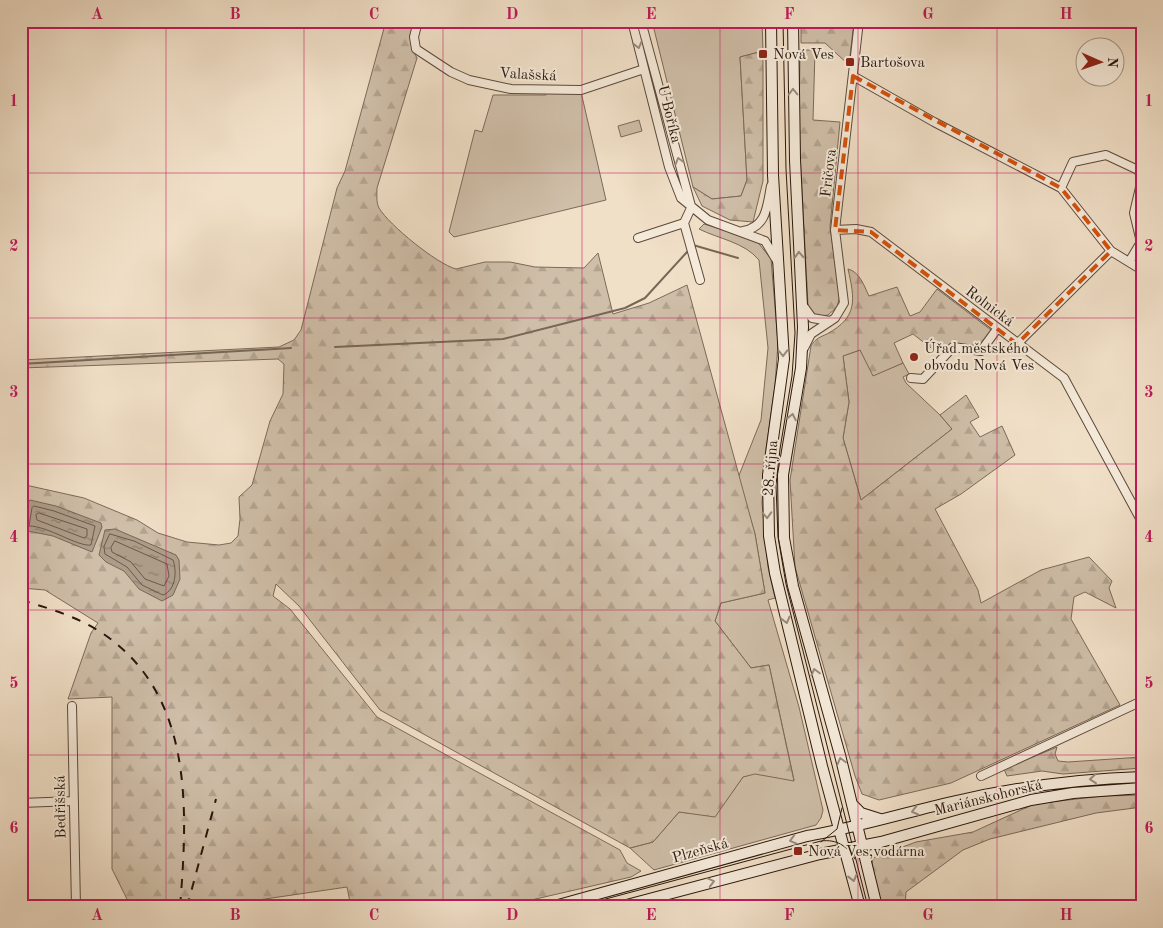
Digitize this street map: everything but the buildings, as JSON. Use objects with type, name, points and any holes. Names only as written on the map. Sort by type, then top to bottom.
[{"type":"main road","name":"28. října","points":[[771,21],[773,175],[784,359],[768,475],[769,536],[779,590],[860,907]]},
{"type":"main road","name":"28. října","points":[[793,21],[795,160],[802,303],[802,352],[784,465],[782,501],[784,538],[793,586],[852,803],[877,907]]},
{"type":"main road","name":"Mariánskohorská","points":[[858,826],[1019,788],[1104,778],[1142,777]]},
{"type":"main road","name":"Mariánskohorská","points":[[845,849],[1031,800],[1073,793],[1142,788]]},
{"type":"main road","points":[[852,803],[861,813],[885,819]]},
{"type":"main road","name":"Plzeňská","points":[[551,907],[806,836],[858,826]]},
{"type":"main road","points":[[619,907],[845,849]]},
{"type":"street","name":"Valašská","points":[[418,21],[414,37],[416,49],[451,72],[488,85],[511,89],[581,90],[644,69]]},
{"type":"street","name":"Fričova","points":[[802,352],[812,334],[839,313],[845,299],[835,230],[859,21]]},
{"type":"street","name":"U Boříka","points":[[637,23],[644,69],[673,181],[681,198],[708,220],[765,241],[777,263]]},
{"type":"street","name":"U Boříka","points":[[637,23],[691,208]]},
{"type":"street","points":[[853,76],[934,122],[1060,188],[1111,251],[1142,270]]},
{"type":"street","points":[[1060,188],[1073,162],[1106,155],[1138,170],[1142,179],[1134,214],[1141,242],[1129,262]]},
{"type":"street","points":[[741,231],[753,228],[763,220],[773,175]]},
{"type":"street","points":[[691,208],[684,223],[700,280]]},
{"type":"street","points":[[638,238],[684,223]]},
{"type":"street","name":"Rolnická","points":[[835,230],[856,228],[871,232],[1064,378],[1142,522]]},
{"type":"street","points":[[1017,344],[1111,251]]},
{"type":"street","points":[[802,303],[811,317],[830,321]]},
{"type":"street","points":[[911,378],[923,379],[953,347],[981,351],[997,329]]},
{"type":"street","points":[[981,776],[1142,701]]},
{"type":"street","name":"Bedřišská","points":[[72,706],[76,907]]},
{"type":"street","points":[[21,803],[74,802]]},
{"type":"highlighted area","points":[[853,76],[1061,188],[1111,251],[1017,344],[871,232],[835,230]]},
{"type":"green space","points":[[386,21],[414,21],[411,40],[417,58],[377,188],[379,208],[403,233],[437,260],[456,269],[485,262],[510,262],[535,267],[584,268],[598,253],[613,314],[649,303],[687,285],[755,534],[765,593],[721,603],[715,621],[751,668],[769,665],[794,781],[755,774],[743,777],[715,817],[679,812],[653,842],[630,848],[380,710],[299,606],[276,584],[273,596],[290,609],[377,717],[620,850],[627,863],[641,871],[631,877],[501,907],[351,907],[347,887],[231,904],[231,907],[131,907],[112,869],[112,697],[68,699],[91,633],[98,623],[45,590],[21,588],[21,484],[84,498],[137,520],[158,533],[187,542],[219,545],[231,543],[238,536],[240,519],[239,497],[252,485],[270,421],[283,394],[284,364],[278,359],[21,368],[21,360],[279,347],[294,340],[301,330],[337,188],[345,171]]},
{"type":"green space","points":[[652,21],[762,21],[763,51],[740,57],[747,180],[741,196],[712,199],[693,187]]},
{"type":"green space","points":[[801,21],[854,21],[849,65],[825,43],[801,43]]},
{"type":"green space","points":[[800,50],[815,50],[813,120],[840,122],[830,227],[840,295],[837,307],[828,315],[817,317],[811,312],[808,305],[799,133]]},
{"type":"green space","points":[[763,51],[763,181],[753,222],[730,220],[702,206],[693,187],[712,199],[741,196],[747,180],[740,57]]},
{"type":"green space","points":[[581,92],[606,200],[454,237],[449,232],[475,130],[482,132],[493,95],[546,95],[546,93]]},
{"type":"green space","points":[[639,120],[642,131],[621,137],[618,126]]},
{"type":"green space","points":[[704,224],[756,240],[771,259],[778,343],[762,503],[768,567],[775,598],[768,600],[799,707],[823,810],[821,818],[816,825],[654,870],[630,848],[653,842],[679,812],[715,816],[743,777],[755,773],[794,780],[769,665],[751,668],[715,621],[721,603],[765,593],[755,534],[738,478],[761,420],[768,348],[759,260],[739,245],[699,229]]},
{"type":"green space","points":[[848,269],[859,276],[869,296],[897,287],[910,316],[920,312],[937,289],[991,330],[979,347],[959,345],[944,358],[913,334],[894,343],[903,363],[873,376],[860,350],[843,356],[849,402],[843,438],[861,500],[952,429],[940,415],[966,395],[979,417],[970,422],[980,437],[1002,426],[1015,455],[961,494],[935,509],[978,590],[981,603],[1041,570],[1089,557],[1112,581],[1109,588],[1116,608],[1085,592],[1074,597],[1071,619],[1120,705],[951,783],[879,800],[862,794],[855,776],[795,567],[790,480],[811,346],[818,338],[837,328],[849,314],[853,299]]},
{"type":"green space","points":[[860,350],[874,375],[903,363],[909,374],[903,377],[906,383],[952,429],[861,500],[843,438],[849,402],[843,356]]},
{"type":"green space","points":[[1057,747],[1055,754],[1058,761],[1142,757],[1142,768],[1063,774],[1042,771],[1007,776],[1004,769]]},
{"type":"green space","points":[[1142,795],[1142,807],[1096,813],[990,839],[963,850],[906,892],[905,907],[881,907],[872,864],[873,858],[916,842],[973,832],[1034,804],[1102,796]]},
{"type":"water","points":[[30,500],[56,506],[101,523],[102,527],[92,552],[53,536],[23,530],[27,504]]},
{"type":"water","points":[[115,529],[176,555],[179,560],[180,579],[173,595],[162,601],[139,589],[124,571],[106,562],[99,555],[105,530]]},
{"type":"waterway","points":[[693,245],[738,258]]},
{"type":"waterway","points":[[335,347],[503,339],[625,308],[645,298],[687,252]]},
{"type":"waterway","points":[[21,364],[291,348]]},
{"type":"tram line","points":[[783,21],[786,169],[795,333],[792,376],[776,485],[778,537],[786,584],[868,907]]},
{"type":"tram line","points":[[821,842],[837,829],[842,808]]},
{"type":"tram line","points":[[576,907],[821,841],[832,841],[841,844],[849,850],[855,859]]},
{"type":"railway","points":[[21,600],[51,609],[99,631],[130,656],[153,686],[168,719],[178,755],[183,792],[184,831],[180,907]]},
{"type":"railway","points":[[187,907],[216,799]]},
{"type":"place","name":"Nová Ves","points":[[763,54]]},
{"type":"place","name":"Bartošova","points":[[850,62]]},
{"type":"place","name":"Úřad městského obvodu Nová Ves","points":[[914,357]]},
{"type":"place","name":"Nová Ves,vodárna","points":[[798,851]]}]
